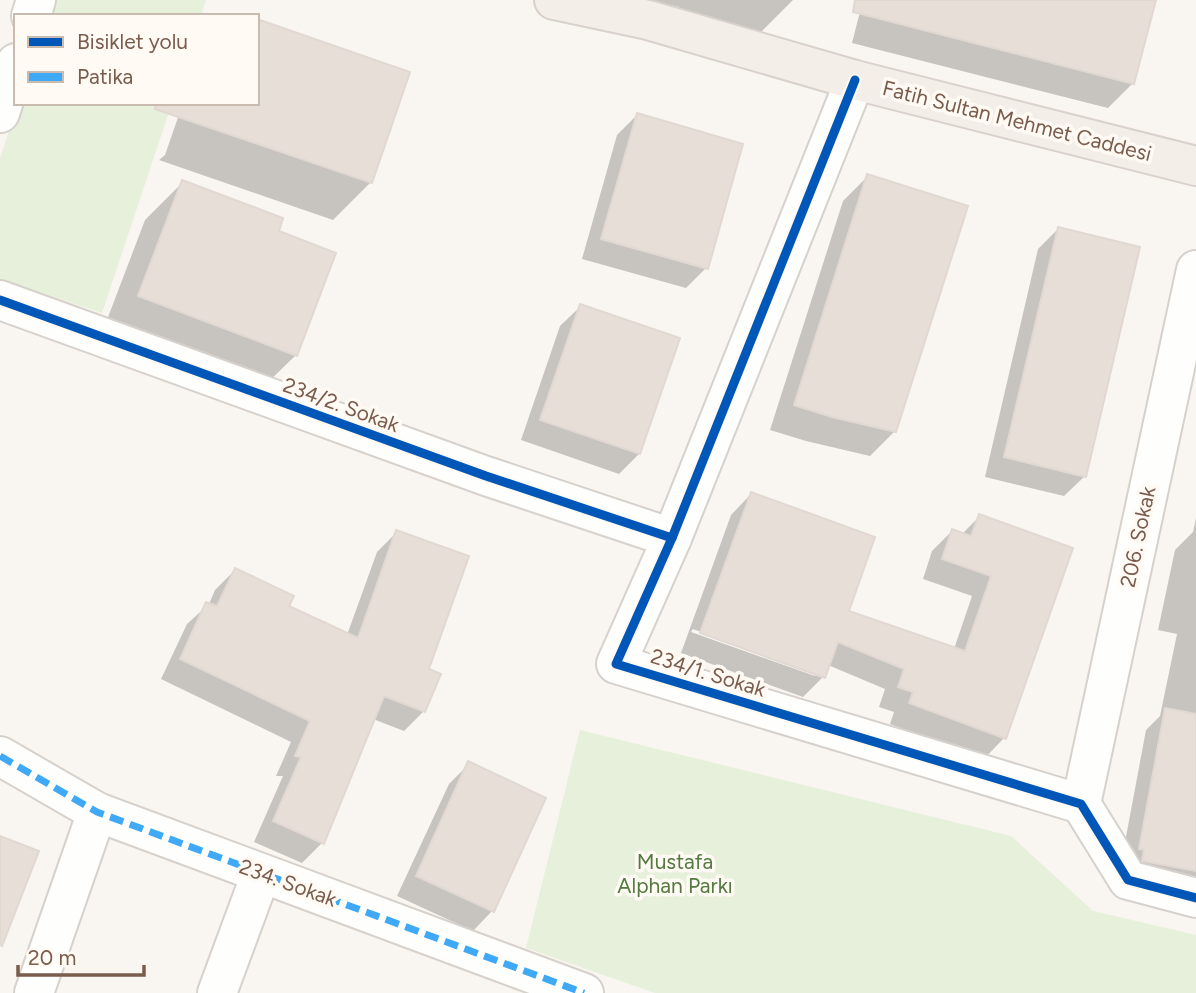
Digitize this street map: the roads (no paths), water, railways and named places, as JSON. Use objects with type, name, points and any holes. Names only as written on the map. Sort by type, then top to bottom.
[{"type":"main road","name":"Fatih Sultan Mehmet Caddesi","points":[[554,0],[648,20],[855,80],[1196,166]]},
{"type":"street","points":[[0,113],[14,69]]},
{"type":"street","name":"234/1. Sokak","points":[[855,80],[672,538],[616,664],[1081,804]]},
{"type":"street","name":"206. Sokak","points":[[1081,804],[1196,271]]},
{"type":"street","name":"234/2. Sokak","points":[[0,300],[486,476],[672,538]]},
{"type":"street","name":"234. Sokak","points":[[0,756],[97,812],[584,993]]},
{"type":"street","points":[[1081,804],[1128,880],[1196,898]]},
{"type":"street","points":[[39,991],[97,812]]},
{"type":"street","points":[[217,993],[261,874]]},
{"type":"park label","name":"Mustafa Alphan Parkı","points":[[675,874]]}]
